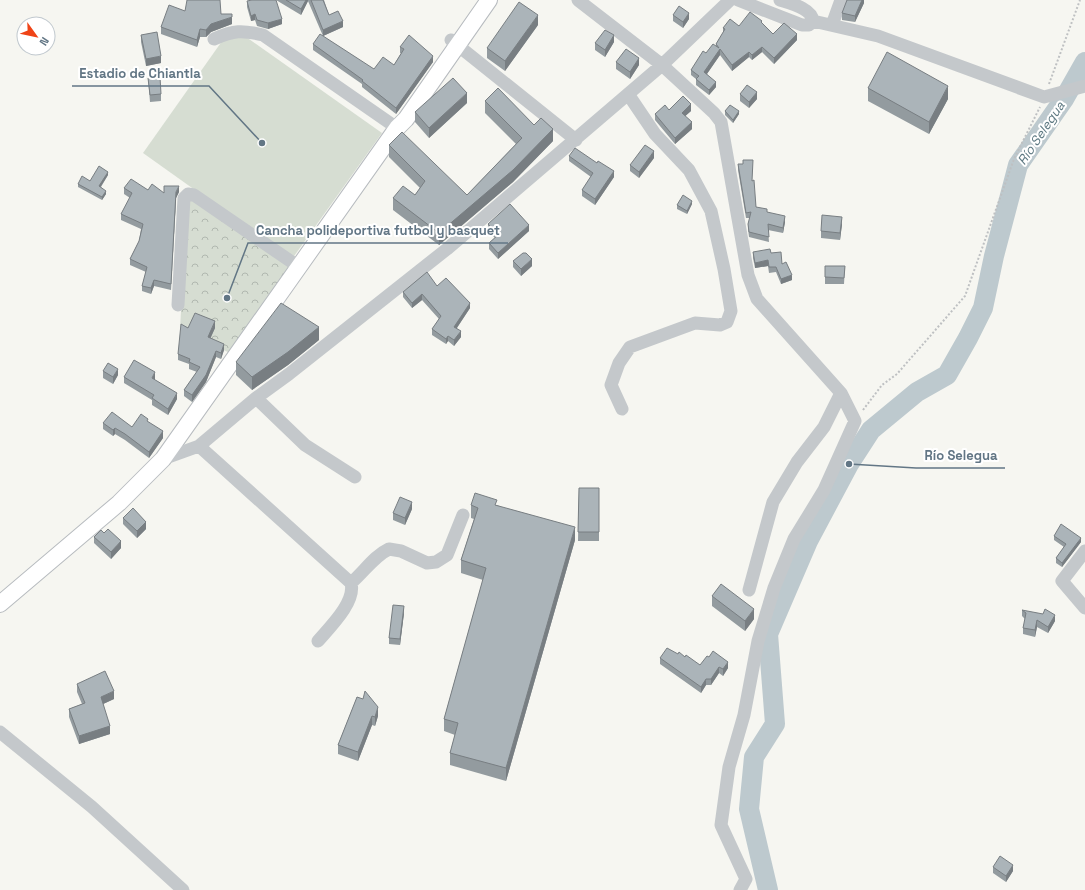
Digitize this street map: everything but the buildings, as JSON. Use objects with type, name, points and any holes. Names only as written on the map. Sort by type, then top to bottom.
[{"type":"main road","points":[[454,43],[479,0]]},
{"type":"main road","points":[[0,604],[119,503],[163,459],[397,128],[400,115],[454,43],[489,0]]},
{"type":"street","points":[[578,0],[662,65],[714,113],[721,122],[748,275],[757,299],[841,393],[855,420],[824,490],[794,539],[774,588],[758,641],[744,715],[729,767],[721,826],[746,878],[740,890]]},
{"type":"street","points":[[163,459],[198,446],[256,398],[289,374],[448,249],[662,65],[730,0]]},
{"type":"street","points":[[738,0],[802,25],[809,25],[813,21]]},
{"type":"street","points":[[780,0],[805,10],[811,14],[813,21]]},
{"type":"street","points":[[832,25],[841,0]]},
{"type":"street","points":[[813,21],[878,36],[1050,95],[1085,86]]},
{"type":"street","points":[[214,39],[229,32],[240,30],[263,35],[397,128]]},
{"type":"street","points":[[454,43],[576,140]]},
{"type":"street","points":[[622,409],[611,385],[619,363],[630,348],[695,323],[720,325],[727,322],[731,311],[724,269],[711,211],[688,170],[656,134],[628,94]]},
{"type":"street","points":[[178,305],[184,198],[188,194],[194,195],[300,266]]},
{"type":"street","points":[[749,590],[773,502],[797,462],[824,427],[841,393]]},
{"type":"street","points":[[256,398],[305,445],[355,477]]},
{"type":"street","points":[[198,446],[351,583],[353,590],[350,598],[335,621],[318,641]]},
{"type":"street","points":[[351,583],[365,572],[374,559],[389,549],[401,551],[427,563],[436,562],[447,555],[463,515]]},
{"type":"street","points":[[1085,551],[1062,581],[1085,608]]},
{"type":"street","points":[[0,732],[92,808],[183,890]]},
{"type":"path","points":[[855,420],[882,385],[897,374],[965,296],[1014,159],[1050,95],[1080,0]]},
{"type":"green space","points":[[232,27],[382,133],[292,259],[143,153]]},
{"type":"green space","points":[[193,197],[295,266],[234,355],[180,329],[187,203]]},
{"type":"waterway","name":"Río Selegua","points":[[768,890],[749,809],[754,757],[775,724],[768,634],[808,541],[849,464],[871,430],[917,392],[947,375],[968,338],[983,308],[994,256],[1018,165],[1064,99],[1085,62]]},
{"type":"place","name":"Estadio de Chiantla","points":[[262,143]]},
{"type":"place","name":"Cancha polideportiva futbol y basquet","points":[[227,298]]},
{"type":"place","name":"Río Selegua","points":[[849,464]]}]
